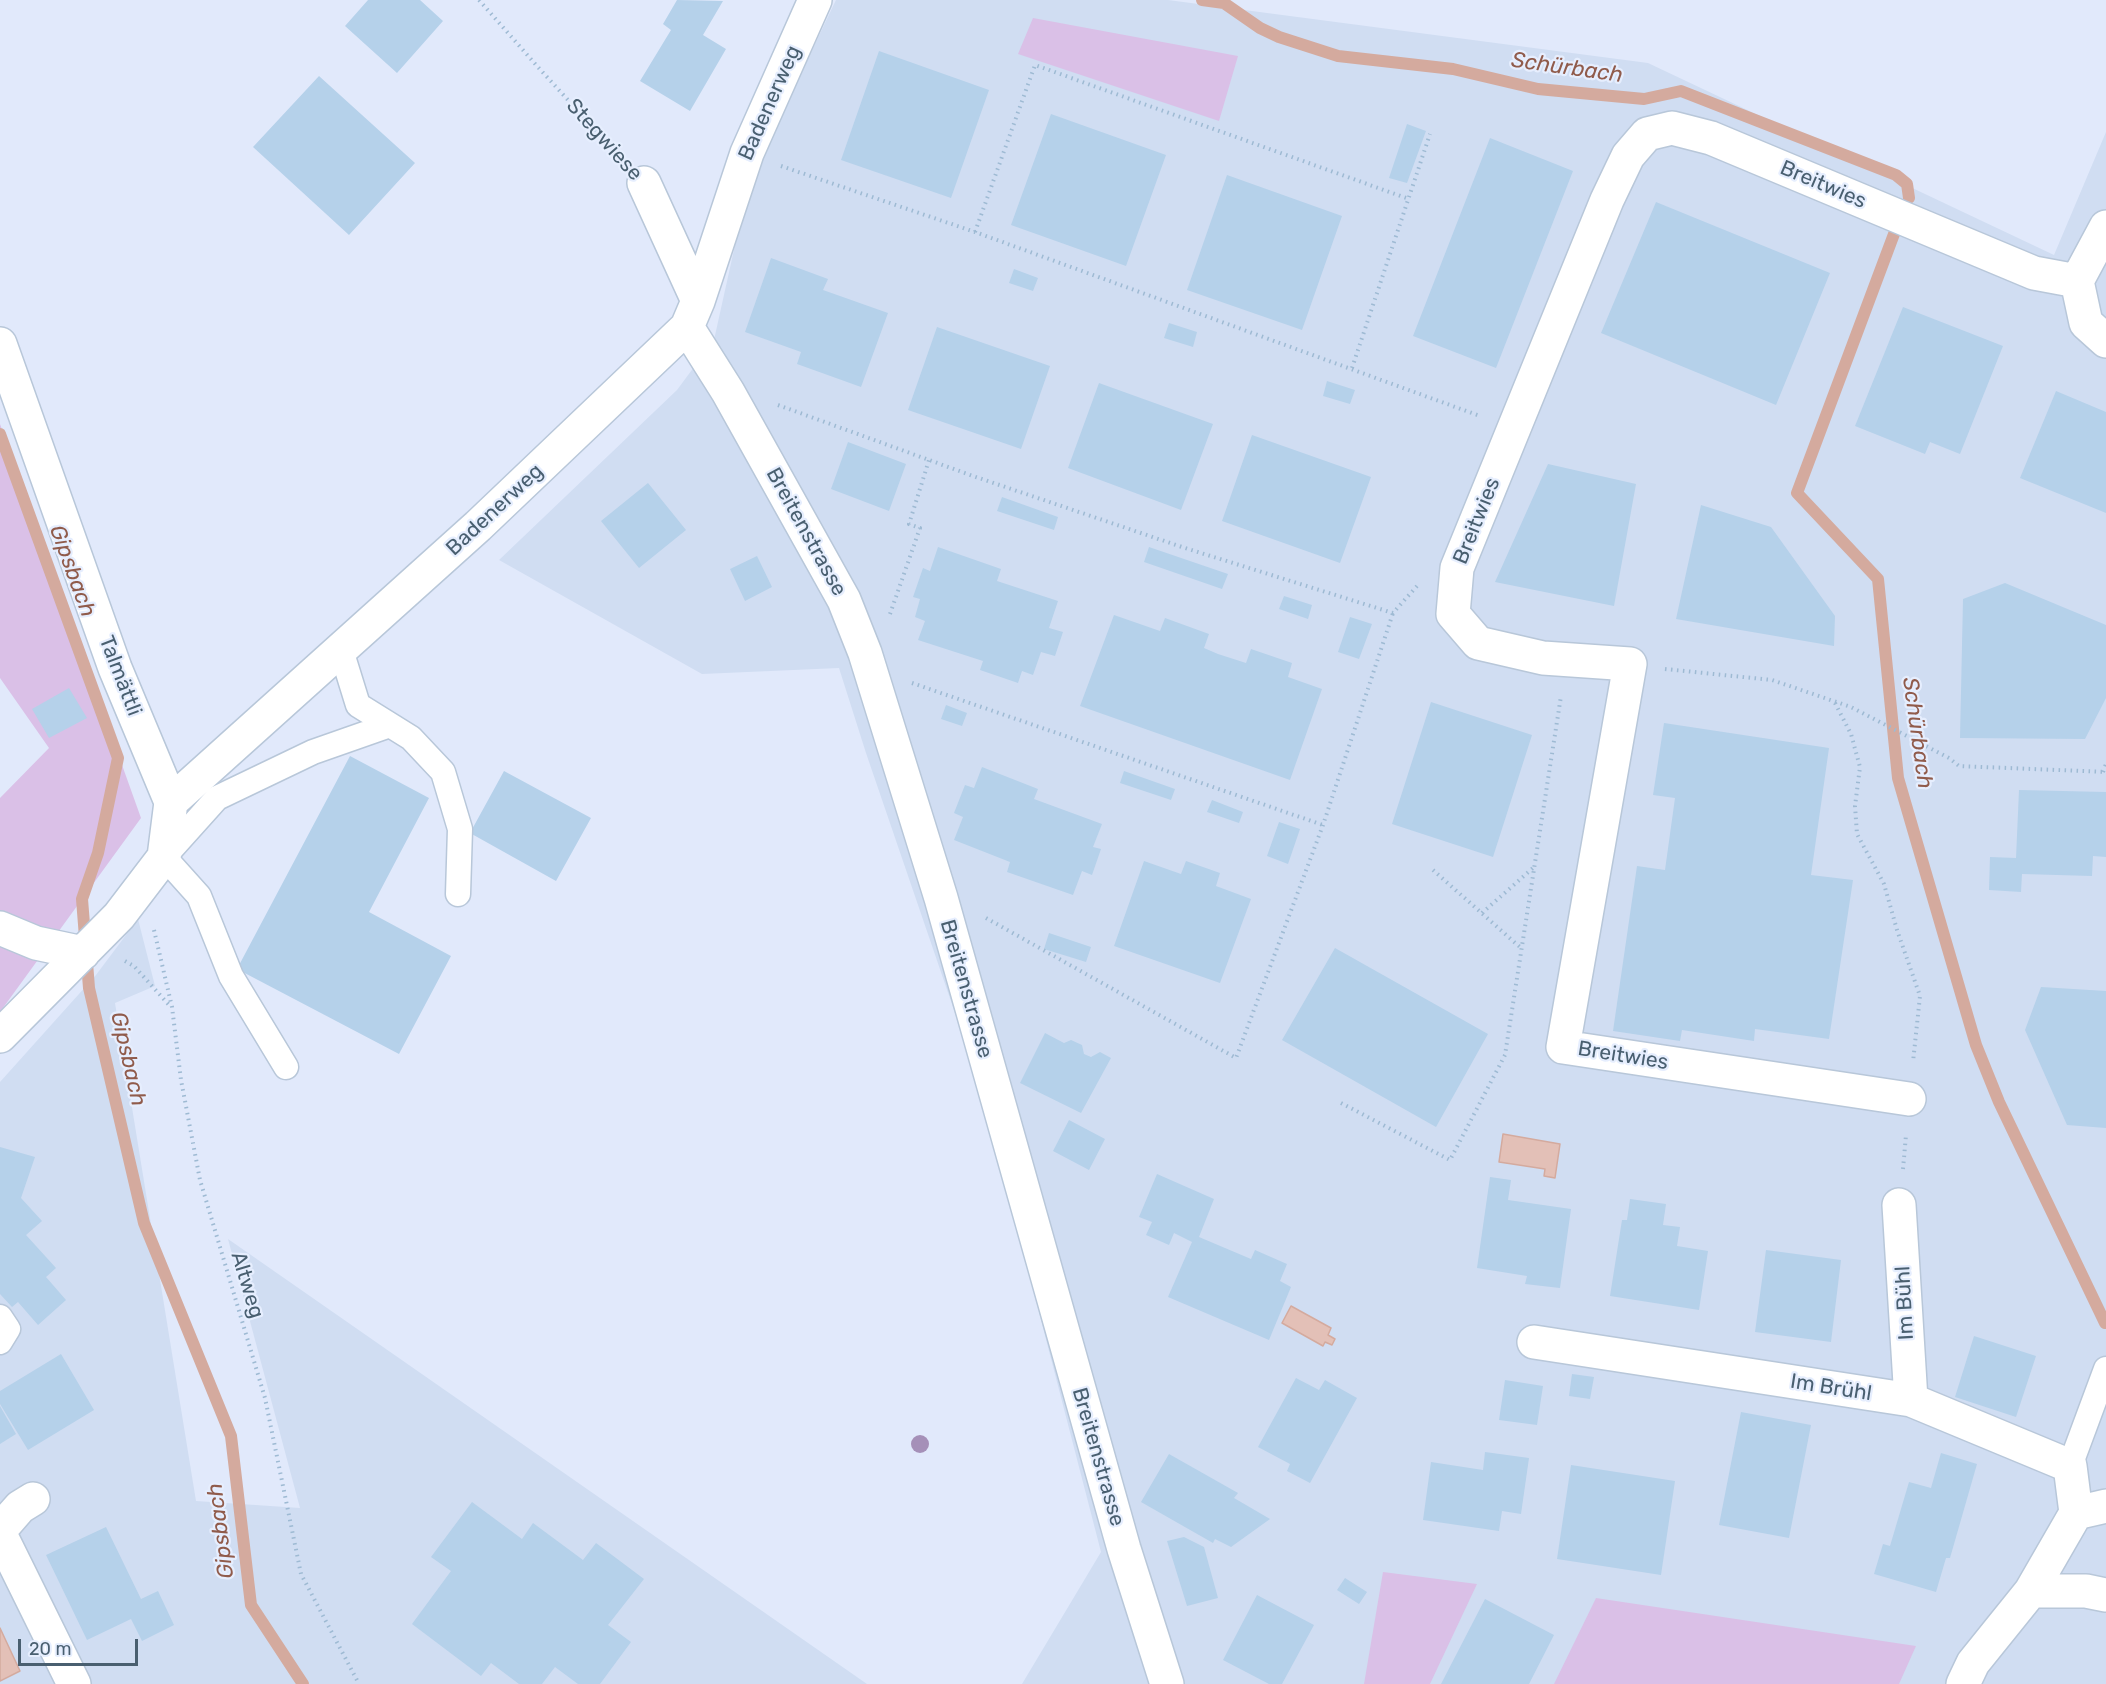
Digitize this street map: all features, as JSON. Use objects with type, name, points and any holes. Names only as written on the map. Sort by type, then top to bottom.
[{"type":"street","name":"Badenerweg","points":[[171,802],[478,526],[692,314],[747,153],[815,0]]},
{"type":"street","name":"Breitwies","points":[[1909,1099],[1563,1047],[1630,664],[1542,658],[1478,643],[1453,614],[1457,567],[1515,430],[1607,200],[1628,156],[1647,134],[1672,128],[1711,138],[2034,273],[2077,282]]},
{"type":"street","name":"Stegwiese","points":[[644,183],[692,314]]},
{"type":"street","points":[[2106,227],[2077,282],[2086,323],[2106,341]]},
{"type":"street","name":"Breitenstrasse","points":[[692,314],[728,392],[844,600],[873,678],[941,898],[1121,1538],[1167,1684]]},
{"type":"street","name":"Talmättli","points":[[0,344],[115,668],[171,802]]},
{"type":"street","points":[[0,1036],[119,915],[164,857],[171,802]]},
{"type":"street","points":[[0,928],[36,942],[88,947]]},
{"type":"street","name":"Im Bühl","points":[[1899,1205],[1911,1400]]},
{"type":"street","name":"Im Brühl","points":[[1534,1342],[1911,1400],[2070,1466]]},
{"type":"street","points":[[1964,1684],[1973,1663],[2031,1591],[2091,1510],[2070,1466]]},
{"type":"street","points":[[33,1499],[20,1507],[0,1532],[74,1684]]},
{"type":"street","points":[[2031,1591],[2086,1591],[2106,1595]]},
{"type":"lane","points":[[341,650],[358,705],[411,738],[443,772],[460,829],[458,894]]},
{"type":"lane","points":[[286,1067],[231,976],[199,896],[164,857],[217,798],[314,752],[390,725]]},
{"type":"lane","points":[[0,1317],[8,1329],[0,1342]]},
{"type":"lane","points":[[2070,1466],[2106,1369]]},
{"type":"path","name":"Stegwiese","points":[[479,0],[644,183]]},
{"type":"path","points":[[975,232],[1035,65],[1409,199]]},
{"type":"path","points":[[1353,368],[1430,134]]},
{"type":"path","points":[[747,153],[1353,368],[1515,430]]},
{"type":"path","points":[[728,392],[778,405],[929,460],[1185,548],[1392,613]]},
{"type":"path","points":[[887,621],[920,528],[909,524],[929,460]]},
{"type":"path","points":[[941,898],[974,910],[1236,1058],[1323,825],[1392,613],[1420,582],[1455,588]]},
{"type":"path","points":[[1341,1103],[1450,1160],[1505,1055],[1566,659]]},
{"type":"path","points":[[1630,664],[1772,680],[1851,707],[1949,758],[1959,766],[2104,772],[2106,764]]},
{"type":"path","points":[[873,678],[899,679],[1323,825]]},
{"type":"path","points":[[1835,703],[1851,734],[1860,767],[1855,806],[1857,834],[1884,884],[1920,996],[1899,1205]]},
{"type":"path","points":[[1482,913],[1534,867]]},
{"type":"path","points":[[1433,870],[1521,948]]},
{"type":"path","name":"Altweg","points":[[144,882],[172,1007],[181,1080],[200,1180],[265,1398],[301,1574],[359,1684]]},
{"type":"path","points":[[88,947],[134,966],[172,1007]]},
{"type":"shaded area","points":[[836,0],[1168,0],[1648,63],[2054,255],[2106,132],[2106,1684],[1022,1684],[1101,1552],[982,1092],[839,668],[702,674],[499,560],[677,390],[714,340],[749,182]]},
{"type":"shaded area","points":[[1033,18],[1238,56],[1219,121],[1018,54]]},
{"type":"shaded area","points":[[0,424],[141,818],[0,1012],[0,798],[49,748],[0,678]]},
{"type":"shaded area","points":[[138,919],[155,986],[115,1003],[196,1501],[300,1508],[228,1239],[867,1684],[0,1684],[0,1082],[96,975]]},
{"type":"shaded area","points":[[1503,1134],[1560,1144],[1555,1178],[1544,1176],[1545,1169],[1499,1162]]},
{"type":"shaded area","points":[[1291,1306],[1331,1328],[1328,1335],[1335,1339],[1332,1345],[1325,1342],[1323,1346],[1282,1323]]},
{"type":"shaded area","points":[[1383,1572],[1477,1584],[1430,1684],[1364,1684]]},
{"type":"shaded area","points":[[1596,1598],[1916,1646],[1899,1684],[1554,1684]]},
{"type":"shaded area","points":[[0,1628],[20,1671],[0,1681]]},
{"type":"building","points":[[368,0],[420,0],[443,21],[397,73],[345,26]]},
{"type":"building","points":[[677,0],[723,1],[703,35],[726,49],[690,111],[640,81],[671,30],[663,24]]},
{"type":"building","points":[[879,51],[989,90],[951,198],[841,160]]},
{"type":"building","points":[[319,76],[415,163],[349,235],[253,147]]},
{"type":"building","points":[[1051,114],[1166,155],[1126,266],[1011,225]]},
{"type":"building","points":[[1407,124],[1426,131],[1407,183],[1389,178]]},
{"type":"building","points":[[1490,138],[1573,171],[1496,368],[1413,336]]},
{"type":"building","points":[[1227,175],[1342,216],[1302,330],[1187,290]]},
{"type":"building","points":[[1656,202],[1830,273],[1776,405],[1601,333]]},
{"type":"building","points":[[771,258],[828,279],[823,290],[888,313],[861,387],[797,364],[801,352],[745,332]]},
{"type":"building","points":[[1014,269],[1038,278],[1033,291],[1009,283]]},
{"type":"building","points":[[1903,307],[2003,346],[1960,454],[1930,442],[1925,454],[1855,426]]},
{"type":"building","points":[[1169,323],[1197,332],[1193,347],[1164,338]]},
{"type":"building","points":[[937,327],[1050,366],[1021,449],[908,410]]},
{"type":"building","points":[[1327,381],[1355,390],[1350,404],[1323,396]]},
{"type":"building","points":[[1099,383],[1213,424],[1181,510],[1068,468]]},
{"type":"building","points":[[2056,391],[2106,412],[2106,513],[2020,478]]},
{"type":"building","points":[[1252,435],[1371,477],[1340,563],[1222,521]]},
{"type":"building","points":[[848,442],[906,464],[889,511],[831,489]]},
{"type":"building","points":[[1548,464],[1636,484],[1614,606],[1495,582]]},
{"type":"building","points":[[648,483],[686,530],[639,568],[601,521]]},
{"type":"building","points":[[1002,497],[1058,517],[1054,530],[997,511]]},
{"type":"building","points":[[1701,505],[1771,527],[1835,616],[1834,646],[1676,619]]},
{"type":"building","points":[[938,547],[1001,569],[997,581],[1058,601],[1049,628],[1063,632],[1055,656],[1041,652],[1033,675],[1022,671],[1018,683],[980,670],[983,661],[918,640],[925,621],[915,617],[920,599],[913,597],[923,568],[930,571]]},
{"type":"building","points":[[1149,547],[1228,574],[1222,589],[1144,562]]},
{"type":"building","points":[[757,556],[772,587],[745,601],[730,569]]},
{"type":"building","points":[[2005,583],[2106,625],[2106,698],[2085,739],[1960,738],[1963,599]]},
{"type":"building","points":[[1284,596],[1312,605],[1308,619],[1279,609]]},
{"type":"building","points":[[1114,615],[1160,631],[1165,618],[1209,634],[1204,648],[1246,663],[1251,649],[1292,663],[1288,677],[1322,689],[1290,780],[1080,706]]},
{"type":"building","points":[[1350,617],[1372,624],[1359,659],[1338,652]]},
{"type":"building","points":[[69,688],[87,718],[49,738],[32,709]]},
{"type":"building","points":[[1431,702],[1532,735],[1493,857],[1392,824]]},
{"type":"building","points":[[946,705],[967,713],[962,726],[941,719]]},
{"type":"building","points":[[1664,723],[1829,748],[1811,875],[1853,880],[1829,1039],[1755,1029],[1754,1041],[1682,1030],[1680,1041],[1613,1031],[1637,866],[1665,870],[1675,798],[1653,795]]},
{"type":"building","points":[[350,756],[429,798],[369,912],[451,956],[399,1054],[237,969]]},
{"type":"building","points":[[982,767],[1038,789],[1034,799],[1102,824],[1093,847],[1101,849],[1092,875],[1082,871],[1073,895],[1007,872],[1010,862],[954,840],[963,817],[954,813],[965,785],[974,788]]},
{"type":"building","points":[[504,771],[591,818],[556,881],[470,833]]},
{"type":"building","points":[[1124,771],[1175,789],[1171,800],[1120,783]]},
{"type":"building","points":[[2019,790],[2106,792],[2106,857],[2093,856],[2092,876],[2022,874],[2021,892],[1989,890],[1990,857],[2016,858]]},
{"type":"building","points":[[1212,800],[1243,812],[1239,823],[1207,812]]},
{"type":"building","points":[[1279,822],[1300,829],[1288,864],[1267,856]]},
{"type":"building","points":[[1144,861],[1181,874],[1186,861],[1220,873],[1216,886],[1251,899],[1220,983],[1114,946]]},
{"type":"building","points":[[1049,933],[1091,947],[1086,962],[1044,949]]},
{"type":"building","points":[[1335,948],[1488,1034],[1436,1127],[1282,1040]]},
{"type":"building","points":[[2041,987],[2106,991],[2106,1128],[2067,1125],[2025,1030]]},
{"type":"building","points":[[1045,1033],[1064,1043],[1071,1040],[1082,1045],[1084,1054],[1091,1057],[1100,1052],[1111,1058],[1081,1113],[1020,1083]]},
{"type":"building","points":[[1069,1120],[1105,1139],[1089,1170],[1053,1151]]},
{"type":"building","points":[[0,1147],[35,1157],[21,1198],[42,1221],[26,1235],[56,1268],[46,1277],[66,1300],[38,1325],[18,1302],[12,1307],[0,1294]]},
{"type":"building","points":[[1157,1174],[1214,1199],[1199,1237],[1251,1259],[1255,1250],[1287,1264],[1280,1281],[1291,1287],[1269,1340],[1168,1297],[1192,1242],[1174,1233],[1169,1245],[1146,1235],[1152,1222],[1139,1217]]},
{"type":"building","points":[[1490,1177],[1511,1180],[1508,1200],[1571,1209],[1560,1288],[1525,1284],[1527,1276],[1477,1268]]},
{"type":"building","points":[[1630,1199],[1666,1204],[1663,1225],[1680,1227],[1677,1246],[1708,1251],[1699,1310],[1610,1296],[1622,1220],[1627,1220]]},
{"type":"building","points":[[1766,1250],[1841,1260],[1831,1342],[1755,1332]]},
{"type":"building","points":[[1974,1336],[2036,1356],[2016,1417],[1955,1397]]},
{"type":"building","points":[[61,1354],[94,1410],[28,1450],[0,1404],[0,1391]]},
{"type":"building","points":[[1572,1374],[1594,1377],[1590,1399],[1569,1396]]},
{"type":"building","points":[[1296,1378],[1319,1390],[1325,1380],[1357,1398],[1310,1483],[1287,1471],[1290,1464],[1258,1447]]},
{"type":"building","points":[[1505,1380],[1543,1386],[1537,1425],[1499,1420]]},
{"type":"building","points":[[0,1406],[16,1434],[0,1444]]},
{"type":"building","points":[[1741,1412],[1811,1425],[1789,1538],[1719,1525]]},
{"type":"building","points":[[1485,1452],[1529,1458],[1521,1514],[1502,1511],[1499,1531],[1423,1520],[1431,1462],[1483,1470]]},
{"type":"building","points":[[1941,1453],[1977,1464],[1950,1558],[1946,1558],[1936,1592],[1874,1574],[1883,1544],[1890,1546],[1909,1482],[1931,1488]]},
{"type":"building","points":[[1169,1454],[1238,1493],[1234,1498],[1270,1519],[1231,1547],[1215,1539],[1213,1543],[1141,1502]]},
{"type":"building","points":[[1571,1465],[1675,1481],[1661,1575],[1557,1559]]},
{"type":"building","points":[[472,1502],[522,1539],[533,1523],[583,1560],[596,1543],[644,1579],[608,1625],[631,1642],[600,1684],[578,1684],[555,1667],[542,1684],[519,1684],[491,1663],[481,1676],[412,1624],[451,1571],[431,1557]]},
{"type":"building","points":[[106,1527],[141,1599],[158,1591],[174,1625],[142,1641],[131,1619],[87,1640],[46,1555]]},
{"type":"building","points":[[1184,1537],[1204,1547],[1218,1598],[1187,1606],[1167,1541]]},
{"type":"building","points":[[1345,1578],[1367,1592],[1359,1604],[1337,1590]]},
{"type":"building","points":[[1257,1595],[1314,1625],[1282,1684],[1269,1684],[1223,1660]]},
{"type":"building","points":[[1485,1599],[1554,1635],[1529,1684],[1441,1684]]},
{"type":"waterway","name":"Schürbach","points":[[1202,0],[1224,3],[1260,28],[1279,37],[1338,56],[1453,69],[1538,89],[1644,99],[1681,91],[1896,175],[1907,184],[1909,198]]},
{"type":"waterway","name":"Schürbach","points":[[1894,234],[1797,493],[1878,579],[1898,778],[1976,1045],[1999,1102],[2105,1323]]},
{"type":"waterway","name":"Gipsbach","points":[[0,434],[118,758],[98,853],[82,899],[89,988],[144,1223],[231,1436],[251,1605],[303,1684]]}]
